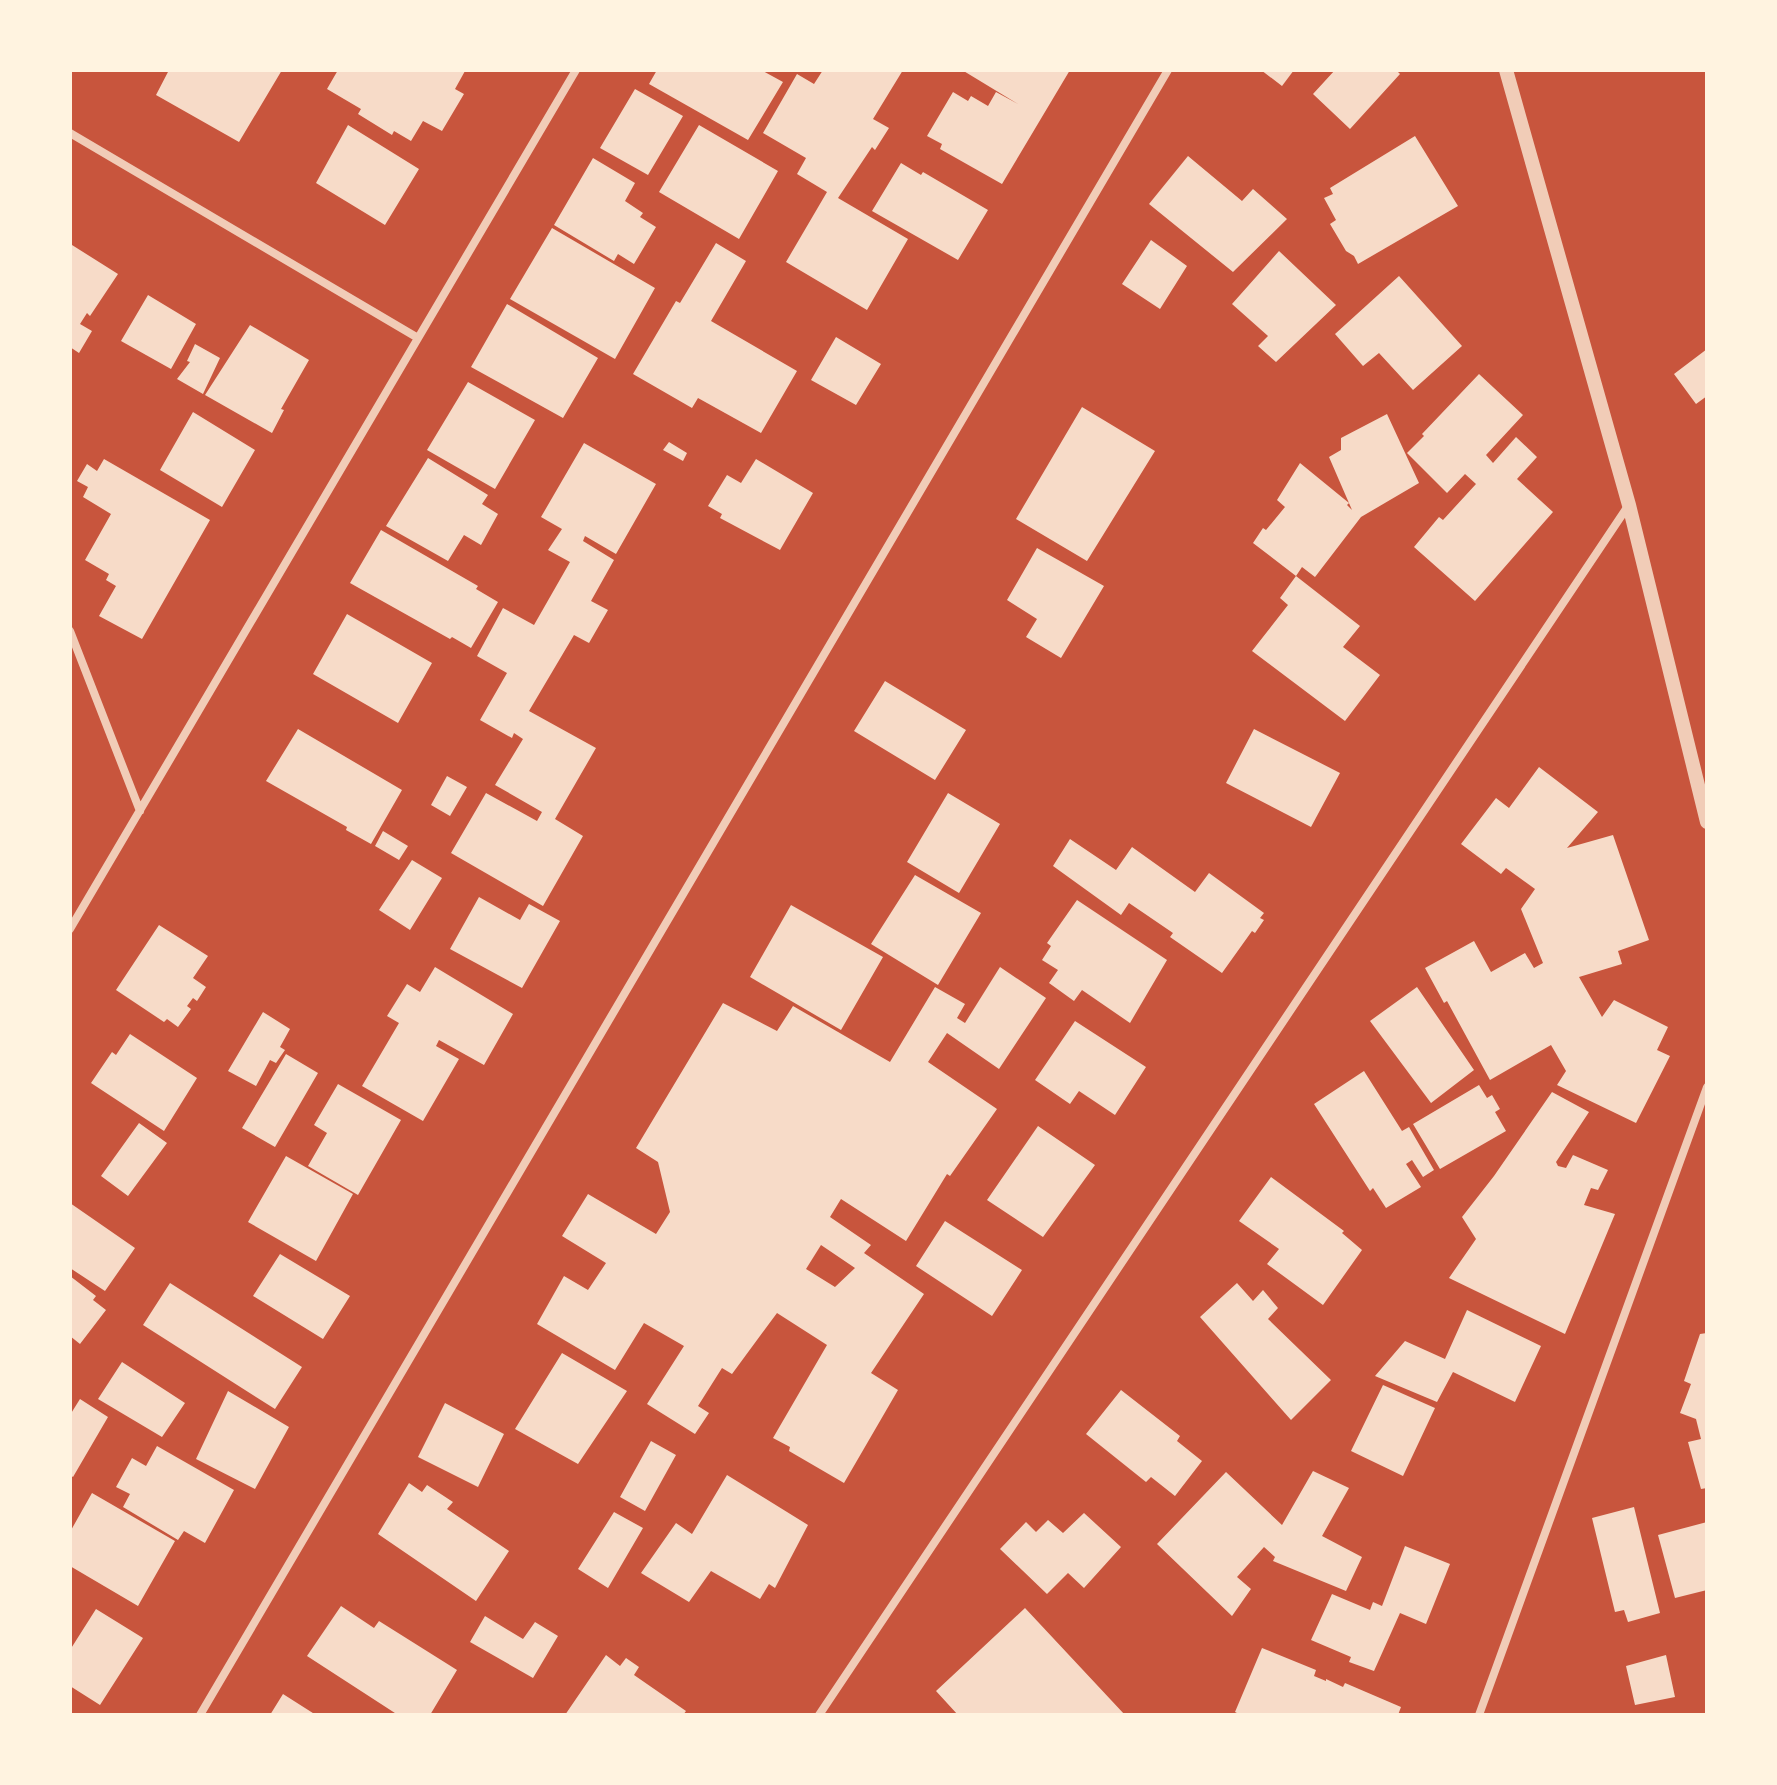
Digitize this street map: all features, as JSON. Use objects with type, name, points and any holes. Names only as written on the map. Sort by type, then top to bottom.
[{"type":"street","points":[[70,929],[576,70]]},
{"type":"street","points":[[200,1715],[1168,70]]},
{"type":"street","points":[[1506,70],[1629,505],[1707,822]]},
{"type":"street","points":[[70,133],[418,338]]},
{"type":"street","points":[[819,1715],[1629,505]]},
{"type":"street","points":[[70,631],[140,811]]},
{"type":"street","points":[[1479,1715],[1707,1087]]},
{"type":"building","points":[[169,70],[282,70],[239,142],[156,95]]},
{"type":"building","points":[[338,70],[463,70],[455,89],[464,94],[442,131],[423,121],[411,141],[394,131],[392,135],[358,114],[361,109],[327,89]]},
{"type":"building","points":[[657,70],[761,70],[783,82],[748,140],[649,84]]},
{"type":"building","points":[[823,70],[903,70],[873,119],[889,128],[875,150],[872,147],[838,198],[908,239],[867,310],[786,262],[827,192],[797,174],[806,158],[763,133],[797,74],[814,84]]},
{"type":"building","points":[[962,70],[1070,70],[1002,184],[940,149],[942,144],[927,136],[953,92],[968,101],[971,96],[988,106],[996,92],[1018,104]]},
{"type":"building","points":[[1261,70],[1294,70],[1282,86]]},
{"type":"building","points":[[1335,70],[1396,70],[1400,74],[1350,129],[1313,94]]},
{"type":"building","points":[[635,89],[683,116],[648,175],[600,148]]},
{"type":"building","points":[[348,125],[419,169],[385,225],[316,183]]},
{"type":"building","points":[[699,125],[778,171],[739,239],[659,192]]},
{"type":"building","points":[[1415,136],[1458,206],[1358,264],[1330,224],[1336,220],[1324,198],[1333,194],[1330,188]]},
{"type":"building","points":[[1188,156],[1242,201],[1253,189],[1287,219],[1233,272],[1149,204]]},
{"type":"building","points":[[593,158],[635,183],[625,201],[643,213],[640,217],[656,227],[634,264],[618,254],[614,261],[554,225]]},
{"type":"building","points":[[901,163],[921,175],[923,172],[988,210],[958,260],[872,211]]},
{"type":"building","points":[[552,228],[655,288],[615,359],[510,299]]},
{"type":"building","points":[[1151,240],[1187,266],[1160,309],[1122,284]]},
{"type":"building","points":[[716,243],[746,261],[711,321],[797,371],[761,433],[698,398],[692,408],[633,374],[676,301],[680,303]]},
{"type":"building","points":[[72,245],[118,274],[90,316],[87,313],[80,324],[92,331],[79,353],[70,347]]},
{"type":"building","points":[[1279,251],[1336,305],[1276,362],[1258,346],[1268,336],[1232,304]]},
{"type":"building","points":[[1399,276],[1462,346],[1413,390],[1379,353],[1363,366],[1335,334]]},
{"type":"building","points":[[148,295],[196,324],[171,369],[121,341]]},
{"type":"building","points":[[507,304],[598,358],[563,418],[471,367]]},
{"type":"building","points":[[250,325],[309,360],[281,409],[284,410],[272,433],[205,395]]},
{"type":"building","points":[[836,337],[881,364],[856,405],[811,380]]},
{"type":"building","points":[[195,344],[220,358],[203,394],[177,379],[190,362],[187,361]]},
{"type":"building","points":[[1707,349],[1707,396],[1696,404],[1674,374]]},
{"type":"building","points":[[1479,374],[1523,415],[1486,455],[1493,463],[1516,437],[1537,457],[1517,479],[1553,512],[1475,601],[1414,547],[1439,517],[1443,520],[1476,484],[1465,474],[1447,493],[1407,453]]},
{"type":"building","points":[[468,382],[535,420],[495,489],[427,450]]},
{"type":"building","points":[[1082,407],[1155,451],[1087,561],[1016,519]]},
{"type":"building","points":[[193,412],[255,450],[222,507],[160,470]]},
{"type":"building","points":[[1387,414],[1419,483],[1361,517],[1315,577],[1302,567],[1296,576],[1253,543],[1263,528],[1266,530],[1285,507],[1277,500],[1300,463],[1349,503],[1329,457],[1341,450],[1341,438]]},
{"type":"building","points":[[669,442],[687,453],[683,461],[663,450]]},
{"type":"building","points":[[584,443],[656,484],[616,554],[585,536],[583,541],[614,560],[591,601],[608,610],[589,643],[574,635],[529,711],[596,748],[555,819],[583,836],[543,906],[451,853],[486,793],[537,821],[542,812],[495,785],[523,739],[514,733],[512,738],[480,720],[507,673],[477,656],[503,608],[534,625],[570,562],[548,550],[562,529],[541,517]]},
{"type":"building","points":[[428,458],[488,495],[482,504],[498,514],[481,545],[464,535],[448,561],[386,526]]},
{"type":"building","points":[[104,459],[210,520],[142,639],[99,616],[116,586],[106,580],[109,574],[85,560],[111,514],[83,497],[88,487],[77,481],[87,464],[97,471]]},
{"type":"building","points":[[756,459],[813,493],[780,550],[720,518],[722,514],[708,506],[727,475],[741,483]]},
{"type":"building","points":[[381,530],[478,586],[476,589],[498,602],[471,648],[350,583]]},
{"type":"building","points":[[1037,548],[1104,586],[1061,658],[1026,637],[1037,619],[1007,600]]},
{"type":"building","points":[[1296,576],[1360,626],[1343,647],[1380,675],[1345,721],[1252,651],[1288,605],[1280,598]]},
{"type":"building","points":[[347,614],[432,663],[398,723],[313,674]]},
{"type":"building","points":[[885,681],[966,730],[935,780],[854,731]]},
{"type":"building","points":[[298,729],[402,790],[371,844],[266,781]]},
{"type":"building","points":[[1254,729],[1340,773],[1311,827],[1226,783]]},
{"type":"building","points":[[1539,767],[1598,812],[1567,848],[1613,835],[1649,940],[1618,951],[1622,964],[1579,977],[1602,1017],[1614,1000],[1668,1027],[1657,1050],[1670,1056],[1636,1123],[1557,1085],[1566,1071],[1551,1045],[1490,1080],[1447,1001],[1444,1003],[1425,968],[1474,941],[1491,972],[1525,953],[1534,968],[1543,963],[1521,909],[1535,889],[1506,868],[1501,874],[1461,844],[1496,798],[1509,808]]},
{"type":"building","points":[[447,776],[467,787],[450,816],[431,805]]},
{"type":"building","points":[[948,793],[1000,824],[959,893],[907,862]]},
{"type":"building","points":[[383,831],[408,846],[399,860],[375,846]]},
{"type":"building","points":[[1070,839],[1116,870],[1132,847],[1195,892],[1209,873],[1264,913],[1260,918],[1264,920],[1255,933],[1252,931],[1222,973],[1170,937],[1173,933],[1129,903],[1121,915],[1053,866]]},
{"type":"building","points":[[412,860],[442,878],[410,930],[379,910]]},
{"type":"building","points":[[915,875],[981,913],[938,985],[871,944]]},
{"type":"building","points":[[479,897],[520,920],[529,904],[560,921],[522,988],[450,949]]},
{"type":"building","points":[[1077,900],[1167,960],[1130,1023],[1082,990],[1074,1001],[1049,983],[1058,970],[1042,960],[1051,946],[1047,943]]},
{"type":"building","points":[[791,905],[883,957],[841,1030],[750,977]]},
{"type":"building","points":[[159,925],[208,956],[193,978],[206,987],[197,1001],[193,998],[187,1006],[191,1009],[178,1027],[167,1019],[164,1022],[116,990]]},
{"type":"building","points":[[435,967],[513,1014],[484,1065],[439,1040],[436,1046],[459,1059],[423,1121],[362,1086],[399,1023],[387,1016],[407,984],[420,992]]},
{"type":"building","points":[[1000,967],[1046,998],[999,1069],[947,1033],[928,1062],[997,1109],[950,1176],[947,1174],[906,1241],[841,1199],[830,1217],[871,1245],[864,1253],[924,1294],[871,1373],[898,1390],[844,1483],[789,1451],[790,1447],[773,1438],[827,1345],[777,1313],[732,1374],[722,1368],[698,1406],[709,1413],[695,1434],[647,1404],[684,1346],[644,1323],[615,1370],[537,1324],[564,1276],[588,1290],[606,1263],[562,1236],[588,1194],[656,1234],[670,1212],[658,1162],[636,1148],[723,1003],[777,1031],[793,1006],[890,1062],[935,987],[965,1004],[957,1018],[965,1023]],"holes":[[[821,1245],[855,1268],[835,1287],[806,1269]]]},
{"type":"building","points":[[1417,987],[1474,1070],[1431,1103],[1370,1021]]},
{"type":"building","points":[[263,1012],[290,1029],[280,1047],[285,1050],[276,1063],[270,1060],[256,1086],[228,1071]]},
{"type":"building","points":[[1075,1021],[1146,1067],[1115,1115],[1079,1091],[1070,1104],[1035,1080]]},
{"type":"building","points":[[130,1034],[197,1078],[164,1131],[91,1083],[112,1052],[116,1055]]},
{"type":"building","points":[[286,1054],[318,1073],[275,1147],[242,1128]]},
{"type":"building","points":[[1364,1071],[1402,1131],[1409,1127],[1434,1170],[1423,1177],[1412,1160],[1406,1164],[1421,1187],[1386,1208],[1373,1188],[1370,1191],[1314,1104]]},
{"type":"building","points":[[338,1084],[401,1120],[358,1195],[308,1166],[327,1133],[314,1125]]},
{"type":"building","points":[[1479,1085],[1487,1098],[1492,1095],[1500,1109],[1495,1112],[1506,1131],[1440,1169],[1413,1124]]},
{"type":"building","points":[[1552,1092],[1589,1112],[1556,1162],[1558,1166],[1566,1168],[1573,1155],[1608,1170],[1598,1190],[1591,1188],[1584,1205],[1615,1214],[1565,1334],[1449,1278],[1476,1239],[1462,1217]]},
{"type":"building","points":[[139,1123],[167,1143],[128,1196],[101,1176]]},
{"type":"building","points":[[1038,1126],[1095,1165],[1043,1237],[987,1200]]},
{"type":"building","points":[[286,1156],[353,1194],[316,1261],[248,1222]]},
{"type":"building","points":[[1271,1177],[1344,1231],[1342,1233],[1362,1250],[1323,1305],[1267,1264],[1279,1249],[1239,1221]]},
{"type":"building","points":[[70,1203],[135,1248],[105,1291],[70,1268]]},
{"type":"building","points":[[945,1221],[1022,1270],[992,1316],[916,1266]]},
{"type":"building","points":[[280,1254],[350,1296],[323,1339],[253,1296]]},
{"type":"building","points":[[70,1276],[96,1296],[93,1300],[106,1310],[80,1344],[70,1336]]},
{"type":"building","points":[[170,1283],[302,1367],[275,1409],[143,1325]]},
{"type":"building","points":[[1237,1283],[1253,1301],[1263,1290],[1278,1308],[1268,1319],[1331,1380],[1291,1420],[1200,1317]]},
{"type":"building","points":[[1467,1310],[1541,1346],[1515,1402],[1453,1372],[1437,1402],[1375,1376],[1405,1341],[1445,1359]]},
{"type":"building","points":[[1707,1333],[1707,1488],[1701,1489],[1688,1442],[1701,1439],[1696,1419],[1680,1413],[1691,1384],[1684,1381],[1700,1334]]},
{"type":"building","points":[[562,1353],[627,1391],[578,1464],[515,1429]]},
{"type":"building","points":[[122,1362],[185,1403],[162,1437],[98,1399]]},
{"type":"building","points":[[1383,1385],[1435,1408],[1403,1476],[1351,1451]]},
{"type":"building","points":[[1121,1390],[1180,1436],[1177,1441],[1202,1461],[1175,1496],[1151,1477],[1146,1482],[1086,1434]]},
{"type":"building","points":[[228,1391],[289,1427],[255,1489],[196,1459]]},
{"type":"building","points":[[80,1399],[108,1417],[73,1477],[70,1475],[70,1415]]},
{"type":"building","points":[[445,1403],[504,1434],[478,1487],[418,1457]]},
{"type":"building","points":[[651,1441],[676,1455],[645,1511],[620,1497]]},
{"type":"building","points":[[157,1446],[234,1490],[205,1543],[184,1531],[178,1540],[123,1507],[130,1494],[116,1487],[132,1458],[146,1466]]},
{"type":"building","points":[[1313,1471],[1349,1488],[1322,1536],[1362,1557],[1346,1591],[1273,1561],[1275,1557],[1264,1547],[1237,1577],[1251,1589],[1232,1616],[1157,1544],[1226,1472],[1282,1525]]},
{"type":"building","points":[[727,1475],[808,1525],[775,1588],[769,1584],[760,1599],[711,1571],[689,1602],[641,1573],[676,1523],[692,1534]]},
{"type":"building","points":[[409,1483],[422,1492],[427,1485],[453,1502],[447,1509],[509,1551],[476,1601],[378,1534]]},
{"type":"building","points":[[92,1493],[175,1541],[138,1606],[70,1566],[70,1532]]},
{"type":"building","points":[[1634,1507],[1660,1613],[1628,1622],[1624,1610],[1615,1612],[1592,1518]]},
{"type":"building","points":[[614,1512],[643,1528],[608,1588],[578,1569]]},
{"type":"building","points":[[1084,1513],[1121,1547],[1084,1588],[1068,1573],[1047,1594],[1000,1549],[1026,1522],[1036,1532],[1048,1520],[1063,1533]]},
{"type":"building","points":[[1707,1522],[1707,1590],[1675,1598],[1658,1535]]},
{"type":"building","points":[[1405,1546],[1450,1564],[1426,1624],[1400,1613],[1374,1671],[1349,1662],[1351,1657],[1311,1640],[1332,1594],[1370,1610],[1373,1602],[1382,1606]]},
{"type":"building","points":[[341,1606],[374,1628],[379,1621],[457,1670],[430,1715],[398,1715],[307,1656]]},
{"type":"building","points":[[1025,1608],[1125,1715],[958,1715],[936,1691]]},
{"type":"building","points":[[96,1609],[143,1638],[100,1705],[70,1686],[70,1650]]},
{"type":"building","points":[[485,1616],[523,1639],[535,1622],[558,1636],[533,1678],[470,1642]]},
{"type":"building","points":[[1262,1648],[1316,1670],[1314,1676],[1343,1687],[1345,1683],[1401,1707],[1398,1715],[1241,1715],[1235,1712]]},
{"type":"building","points":[[606,1655],[620,1666],[626,1658],[639,1667],[634,1675],[686,1711],[683,1715],[565,1715]]},
{"type":"building","points":[[1666,1655],[1675,1697],[1635,1705],[1626,1666]]},
{"type":"building","points":[[283,1694],[316,1715],[270,1715]]}]
